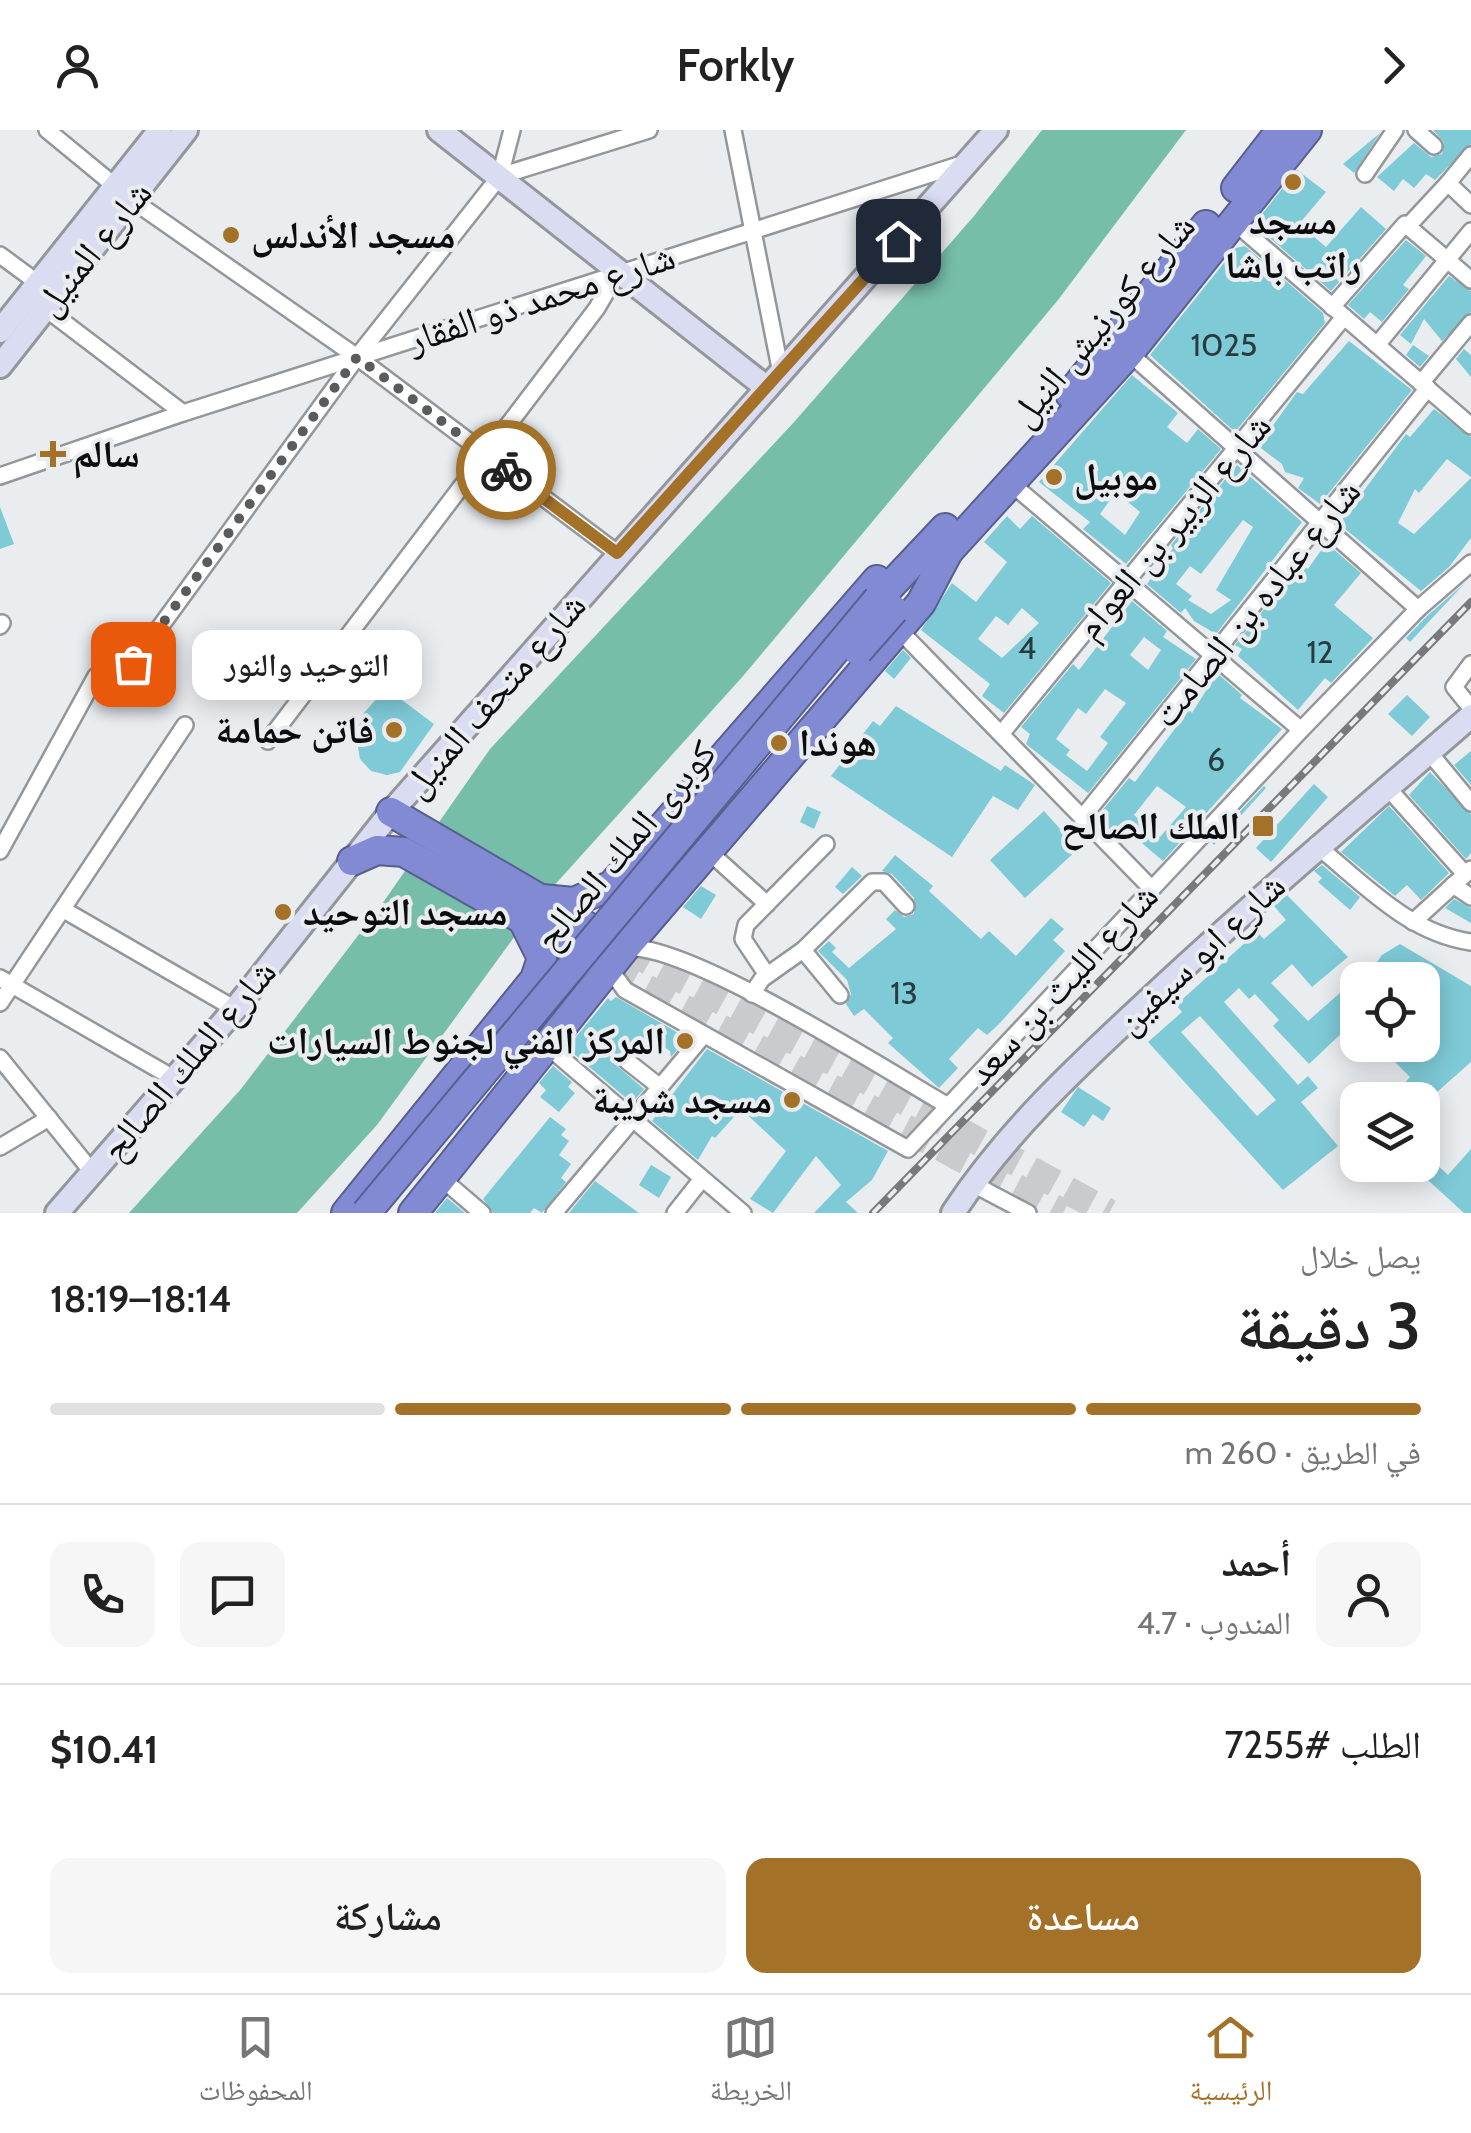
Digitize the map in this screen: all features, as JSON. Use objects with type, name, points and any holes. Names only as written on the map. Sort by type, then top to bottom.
[{"type":"highway","name":"شارع كورنيش النيل","points":[[946,540],[1058,409],[1281,130]]},
{"type":"highway","name":"شارع كورنيش النيل","points":[[946,540],[1013,485],[1129,353],[1307,130]]},
{"type":"highway","points":[[412,1213],[617,958],[900,630],[934,584],[946,540]]},
{"type":"highway","points":[[549,914],[612,885],[885,571],[946,540]]},
{"type":"highway","name":"كوبرى الملك الصالح","points":[[366,1213],[878,599],[946,540]]},
{"type":"highway","name":"كوبرى الملك الصالح","points":[[390,1213],[946,540]]},
{"type":"highway","points":[[352,861],[410,836],[549,914],[617,958]]},
{"type":"highway","points":[[648,842],[698,862]]},
{"type":"highway","points":[[549,914],[617,958]]},
{"type":"highway","points":[[346,1213],[508,1014],[540,968],[549,914]]},
{"type":"highway","points":[[508,1014],[534,1021],[546,1045]]},
{"type":"street","points":[[47,130],[124,193],[357,357],[617,553]]},
{"type":"street","name":"شارع المنيل","points":[[0,366],[124,193],[160,130]]},
{"type":"street","name":"شارع المنيل","points":[[0,331],[38,284],[186,130]]},
{"type":"street","points":[[439,130],[618,272],[774,380]]},
{"type":"street","points":[[133,664],[357,357],[500,176],[512,130]]},
{"type":"street","points":[[500,176],[648,130]]},
{"type":"street","points":[[733,130],[753,230],[774,380]]},
{"type":"street","name":"شارع متحف المنيل","points":[[410,836],[617,553],[996,130]]},
{"type":"street","points":[[1365,174],[1395,130]]},
{"type":"street","points":[[1416,130],[1434,146]]},
{"type":"street","name":"شارع الزبير بن العوام","points":[[1002,734],[1238,450],[1402,225],[1410,225],[1471,156]]},
{"type":"street","name":"شارع محمد ذو الفقار","points":[[0,476],[183,413],[969,161]]},
{"type":"street","points":[[1448,183],[1471,205]]},
{"type":"street","points":[[1233,221],[1469,420]]},
{"type":"street","points":[[1410,225],[1471,280]]},
{"type":"street","points":[[1377,345],[1471,231]]},
{"type":"street","points":[[0,255],[38,284]]},
{"type":"street","points":[[268,740],[597,308],[618,272]]},
{"type":"street","points":[[45,308],[183,413]]},
{"type":"street","name":"شارع عباده بن الصامت","points":[[1082,818],[1322,523],[1471,323]]},
{"type":"street","points":[[1129,353],[1418,608]]},
{"type":"street","points":[[1013,485],[1301,730]]},
{"type":"street","name":"شارع الليث بن سعد","points":[[702,1036],[908,1149],[1418,608],[1471,563]]},
{"type":"street","points":[[900,630],[1152,888]]},
{"type":"street","points":[[1471,664],[1454,687],[1471,708]]},
{"type":"street","points":[[0,851],[96,676]]},
{"type":"street","name":"شارع ابو سيفين","points":[[953,1213],[973,1184],[1069,1073],[1316,846],[1471,716]]},
{"type":"street","points":[[0,1002],[7,982],[64,910],[185,726]]},
{"type":"street","points":[[1429,752],[1471,803]]},
{"type":"street","points":[[1387,787],[1463,876],[1471,897]]},
{"type":"street","points":[[767,975],[742,934],[826,844]]},
{"type":"street","points":[[1316,846],[1413,922],[1471,954]]},
{"type":"street","name":"شارع الملك الصالح","points":[[57,1213],[235,1009],[352,861]]},
{"type":"street","points":[[698,862],[767,904]]},
{"type":"street","points":[[1413,922],[1463,876]]},
{"type":"street","points":[[752,994],[767,975],[803,950],[876,880],[884,882],[906,906]]},
{"type":"street","points":[[64,910],[235,1009]]},
{"type":"street","points":[[1444,938],[1471,942]]},
{"type":"street","points":[[803,950],[840,995]]},
{"type":"street","points":[[554,1213],[702,1036],[625,990],[617,958],[660,951],[752,994],[948,1106]]},
{"type":"street","points":[[7,982],[175,1079]]},
{"type":"street","points":[[546,1045],[743,1213]]},
{"type":"street","points":[[0,1058],[93,1173]]},
{"type":"street","points":[[628,1061],[660,1087]]},
{"type":"street","points":[[0,1147],[48,1118]]},
{"type":"street","points":[[440,1177],[482,1213]]},
{"type":"street","points":[[675,1213],[702,1179]]},
{"type":"street","points":[[973,1184],[1028,1213]]},
{"type":"shaded area","points":[[1042,130],[1186,130],[1058,300],[744,675],[542,899],[377,1125],[297,1213],[129,1213],[241,1089],[382,904],[490,749],[795,421],[974,216]]},
{"type":"building","points":[[1433,130],[1471,130],[1471,144],[1435,180],[1426,174],[1414,188],[1403,179],[1394,191],[1377,177],[1414,143],[1431,157],[1442,154],[1444,142]]},
{"type":"building","points":[[1380,133],[1354,173],[1343,164]]},
{"type":"building","points":[[1297,170],[1326,192],[1299,224],[1326,247],[1361,207],[1386,229],[1331,291],[1254,224]]},
{"type":"building","points":[[1406,240],[1426,256],[1403,285],[1409,289],[1382,322],[1370,312],[1364,319],[1348,305]]},
{"type":"building","points":[[1245,246],[1323,313],[1325,323],[1235,432],[1150,355],[1236,248]]},
{"type":"building","points":[[1449,276],[1471,291],[1471,312],[1442,341],[1424,319],[1411,344],[1400,335]]},
{"type":"building","points":[[1349,341],[1412,390],[1320,504],[1298,488],[1304,478],[1285,472],[1282,464],[1258,446],[1297,392],[1303,394]]},
{"type":"building","points":[[1413,345],[1429,356],[1420,367],[1406,355]]},
{"type":"building","points":[[1464,349],[1471,355],[1471,377],[1456,359]]},
{"type":"building","points":[[1132,375],[1178,413],[1167,427],[1187,443],[1198,429],[1221,449],[1126,564],[1083,529],[1090,522],[1039,482]],"holes":[[[1116,492],[1140,512],[1125,535],[1100,514]]]},
{"type":"building","points":[[1434,409],[1471,437],[1471,477],[1447,459],[1419,493],[1415,489],[1398,523],[1414,534],[1471,478],[1471,538],[1449,567],[1421,591],[1339,524],[1406,434],[1410,437]]},
{"type":"building","points":[[1237,465],[1302,522],[1216,634],[1194,621],[1185,608],[1181,613],[1147,584],[1173,548],[1171,545]],"holes":[[[1243,520],[1253,527],[1216,590],[1231,600],[1211,614],[1188,600],[1192,596],[1176,584],[1190,566],[1201,574]]]},
{"type":"building","points":[[0,507],[14,544],[0,549]]},
{"type":"building","points":[[1007,516],[1020,529],[1032,516],[1111,583],[1004,713],[982,696],[990,684],[921,630],[952,583],[976,602],[1007,562],[984,542]],"holes":[[[1022,608],[1039,623],[1002,658],[978,639],[996,616],[1008,625]]]},
{"type":"building","points":[[1332,548],[1361,573],[1334,605],[1373,638],[1331,683],[1325,678],[1298,710],[1238,656],[1242,649],[1235,645],[1301,564],[1308,569],[1322,549]]},
{"type":"building","points":[[1465,583],[1410,642],[1406,638],[1426,617]]},
{"type":"building","points":[[1132,601],[1167,631],[1163,637],[1196,659],[1088,793],[1026,744],[1030,734],[1021,727],[1073,664],[1079,670]],"holes":[[[1144,637],[1161,650],[1148,670],[1130,655]],[[1105,689],[1126,703],[1100,737],[1108,743],[1087,771],[1066,755],[1070,750],[1056,739],[1078,708],[1086,714]]]},
{"type":"building","points":[[903,650],[911,658],[894,679],[885,671]]},
{"type":"building","points":[[1217,673],[1242,695],[1240,698],[1282,729],[1163,861],[1124,828],[1120,833],[1110,830],[1101,812],[1129,778],[1135,782],[1189,710],[1192,713]],"holes":[[[1157,786],[1186,807],[1160,837],[1134,815]]]},
{"type":"building","name":"فاتن حمامة","points":[[386,688],[434,724],[400,772],[387,775],[371,771],[360,759],[356,736],[363,714]]},
{"type":"building","points":[[1407,695],[1430,717],[1412,736],[1388,714]]},
{"type":"building","points":[[896,706],[1001,771],[1005,765],[1035,785],[1018,810],[993,796],[952,857],[831,776],[873,721],[880,726]]},
{"type":"building","points":[[1471,751],[1471,785],[1454,765]]},
{"type":"building","points":[[1430,772],[1471,814],[1471,853],[1466,859],[1409,795]]},
{"type":"building","points":[[1314,784],[1328,797],[1271,862],[1256,848]]},
{"type":"building","points":[[1266,788],[1214,845],[1211,842]]},
{"type":"building","points":[[807,806],[821,812],[814,829],[800,822]]},
{"type":"building","points":[[1389,806],[1449,873],[1421,900],[1407,885],[1395,896],[1341,852]]},
{"type":"building","points":[[1044,811],[1078,849],[1025,898],[990,860]]},
{"type":"building","points":[[895,855],[933,886],[929,891],[981,939],[989,931],[1016,956],[1051,918],[1064,929],[1053,940],[1065,951],[999,1024],[987,1035],[978,1028],[949,1059],[958,1068],[939,1088],[888,1043],[893,1038],[864,1009],[854,1016],[846,1004],[851,994],[847,980],[818,951],[829,941],[836,948],[832,952],[849,968],[896,929],[886,919],[895,910],[904,917],[914,914],[914,898],[892,874],[882,871]]},
{"type":"building","points":[[1322,865],[1360,897],[1350,910],[1318,882],[1322,878],[1314,871]]},
{"type":"building","points":[[852,867],[862,876],[843,894],[835,887]]},
{"type":"building","points":[[701,886],[716,895],[701,919],[683,907]]},
{"type":"building","points":[[1287,895],[1348,957],[1312,987],[1292,964],[1271,983],[1308,1021],[1340,993],[1340,1035],[1309,1064],[1273,1026],[1279,1020],[1255,994],[1249,999],[1239,988],[1224,1002],[1298,1085],[1308,1076],[1318,1088],[1301,1102],[1338,1146],[1283,1190],[1148,1042],[1182,1012],[1176,1005],[1257,932],[1264,939],[1286,920],[1274,906]],"holes":[[[1200,1016],[1276,1100],[1257,1116],[1181,1032]]]},
{"type":"building","points":[[1454,899],[1471,908],[1471,923],[1445,908]]},
{"type":"building","points":[[1400,944],[1430,962],[1377,962]]},
{"type":"building","points":[[1440,968],[1471,986],[1471,1062],[1440,1089],[1440,1082],[1406,1082],[1410,1077],[1395,1062],[1440,1062]]},
{"type":"building","points":[[616,997],[687,1038],[671,1057],[670,1051],[649,1037],[639,1056],[630,1050],[619,1053],[617,1066],[644,1089],[632,1103],[567,1048],[608,998],[611,1001]]},
{"type":"building","points":[[707,1049],[888,1151],[872,1180],[846,1202],[858,1213],[814,1213],[841,1185],[816,1156],[773,1213],[750,1199],[786,1151],[741,1109],[715,1138],[712,1136],[698,1160],[652,1121]]},
{"type":"building","points":[[553,1066],[572,1082],[568,1087],[575,1093],[559,1112],[540,1097],[546,1090],[539,1083]]},
{"type":"building","points":[[1078,1087],[1111,1108],[1103,1121],[1093,1114],[1084,1127],[1061,1112]]},
{"type":"building","points":[[550,1117],[566,1129],[561,1135],[569,1141],[559,1155],[571,1164],[561,1178],[566,1182],[542,1213],[534,1208],[530,1213],[493,1213],[483,1199]]},
{"type":"building","points":[[1471,1149],[1471,1213],[1464,1213],[1430,1182],[1440,1182],[1440,1167],[1448,1175]]},
{"type":"building","points":[[651,1165],[671,1177],[659,1198],[639,1185]]},
{"type":"building","points":[[595,1181],[639,1213],[569,1213]]},
{"type":"building","points":[[447,1198],[465,1213],[435,1213]]},
{"type":"tunnel","points":[[625,948],[1109,1213]]},
{"type":"tunnel","points":[[609,968],[1063,1213]]},
{"type":"railway","points":[[873,1213],[1471,602]]},
{"type":"way so far","points":[[133,664],[357,357],[506,470]]},
{"type":"place","name":"مسجد راتب باشا","points":[[1293,182]]},
{"type":"place","name":"مسجد الأندلس","points":[[231,235]]},
{"type":"place","name":"سالم","points":[[53,454]]},
{"type":"place","name":"موبيل","points":[[1054,477]]},
{"type":"place","name":"التوحيد والنور","points":[[133,664]]},
{"type":"place","name":"فاتن حمامة","points":[[394,730]]},
{"type":"place","name":"هوندا","points":[[779,743]]},
{"type":"place","name":"الملك الصالح","points":[[1263,826]]},
{"type":"place","name":"مسجد التوحيد","points":[[283,912]]},
{"type":"place","name":"المركز الفني لجنوط السيارات","points":[[685,1041]]},
{"type":"place","name":"مسجد شريبة","points":[[792,1100]]},
{"type":"route","points":[[506,470],[617,553],[898,241]]}]
